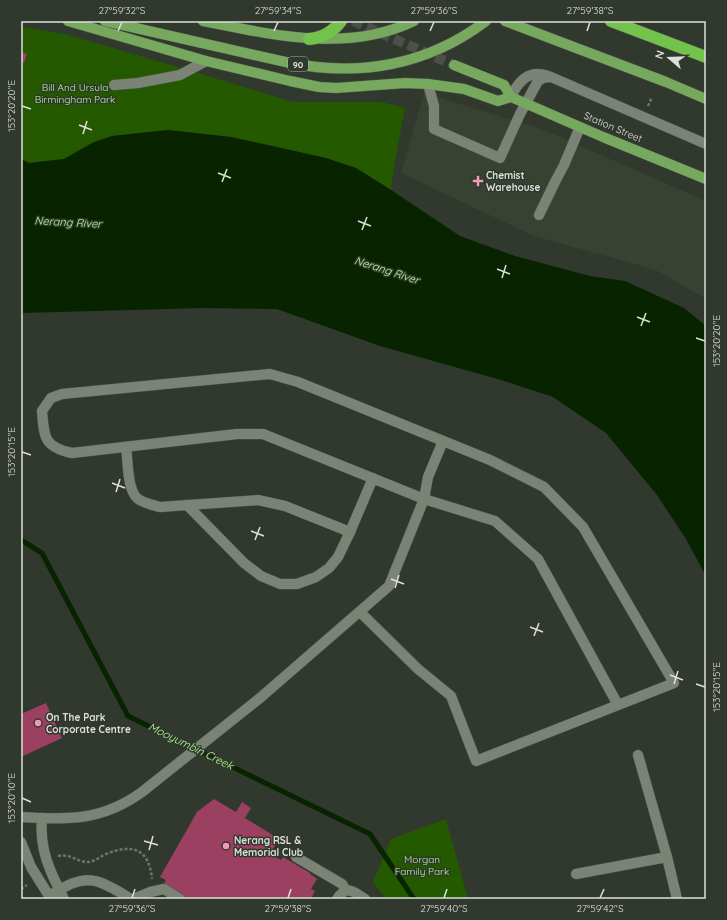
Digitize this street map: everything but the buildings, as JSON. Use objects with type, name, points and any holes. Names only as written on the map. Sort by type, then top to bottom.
[{"type":"highway","points":[[309,39],[324,36],[338,26],[341,21]]},
{"type":"highway","points":[[612,21],[706,58]]},
{"type":"main road","points":[[68,21],[206,61],[290,82],[319,87],[336,88],[405,83],[428,84],[464,90],[498,101],[511,97],[504,86],[454,65]]},
{"type":"main road","name":"90","points":[[105,21],[282,61],[334,69],[369,67],[415,58],[452,42],[476,29],[486,21]]},
{"type":"main road","points":[[203,21],[309,39],[346,39],[369,36],[406,25],[414,21]]},
{"type":"main road","points":[[505,21],[706,99]]},
{"type":"main road","name":"Station Street","points":[[511,97],[706,179]]},
{"type":"street","points":[[114,84],[138,83],[180,75],[206,61]]},
{"type":"street","points":[[511,97],[514,90],[523,79],[531,75],[539,74],[551,77],[706,144]]},
{"type":"street","points":[[428,84],[434,106],[434,130],[500,158],[538,81],[543,78],[551,77]]},
{"type":"street","points":[[539,215],[564,165],[580,126]]},
{"type":"street","points":[[360,612],[418,669],[451,696],[476,761],[674,683],[583,527],[544,487],[490,460],[298,382],[270,374],[62,394],[51,398],[42,411],[44,432],[50,444],[60,450],[72,453],[237,434],[263,434],[424,499],[496,521],[538,559],[618,705]]},
{"type":"street","points":[[21,817],[72,818],[104,813],[124,804],[142,792],[260,698],[360,612],[389,586],[424,499],[428,477],[443,441]]},
{"type":"street","points":[[126,446],[131,489],[137,499],[160,507],[258,500],[285,506],[350,532]]},
{"type":"street","points":[[187,505],[244,563],[261,576],[280,584],[297,584],[316,577],[329,568],[338,557],[372,478]]},
{"type":"street","points":[[638,755],[667,857],[676,899]]},
{"type":"street","points":[[42,818],[41,831],[46,861],[62,894]]},
{"type":"street","points":[[21,842],[31,867],[50,897],[62,894],[67,886],[86,880],[96,881],[132,899],[164,889],[180,899]]},
{"type":"street","points":[[296,857],[342,884],[346,890]]},
{"type":"street","points":[[576,874],[667,857]]},
{"type":"street","points":[[337,899],[340,894],[346,890],[351,890],[366,899]]},
{"type":"path","points":[[53,858],[67,855],[81,861],[90,862],[115,851],[125,849],[136,850],[144,855],[151,867],[154,892]]},
{"type":"path","points":[[21,889],[30,884]]},
{"type":"shaded area","points":[[424,93],[542,129],[706,201],[706,299],[656,270],[534,236],[401,173]]},
{"type":"green space","name":"Bill And Ursula Birmingham Park","points":[[21,27],[65,34],[293,102],[382,102],[405,108],[391,190],[356,168],[326,158],[231,137],[168,130],[112,136],[94,142],[64,159],[29,163],[21,159]]},
{"type":"green space","name":"Morgan Family Park","points":[[446,819],[468,899],[386,899],[373,882],[391,839]]},
{"type":"water","name":"Nerang River","points":[[168,130],[231,137],[326,158],[356,168],[460,236],[515,256],[590,276],[625,281],[684,308],[706,326],[706,576],[686,539],[657,495],[606,433],[553,397],[501,380],[380,346],[277,309],[203,308],[21,313],[21,159],[29,163],[64,159],[94,142],[112,136]]},
{"type":"waterway","name":"Mooyumbin Creek","points":[[21,540],[42,553],[128,716],[370,834],[414,899]]},
{"type":"tunnel","points":[[353,21],[454,65]]},
{"type":"place","name":"Chemist Warehouse","points":[[478,181]]},
{"type":"place","name":"On The Park Corporate Centre","points":[[38,723]]},
{"type":"place","name":"Nerang RSL & Memorial Club","points":[[226,846]]}]
